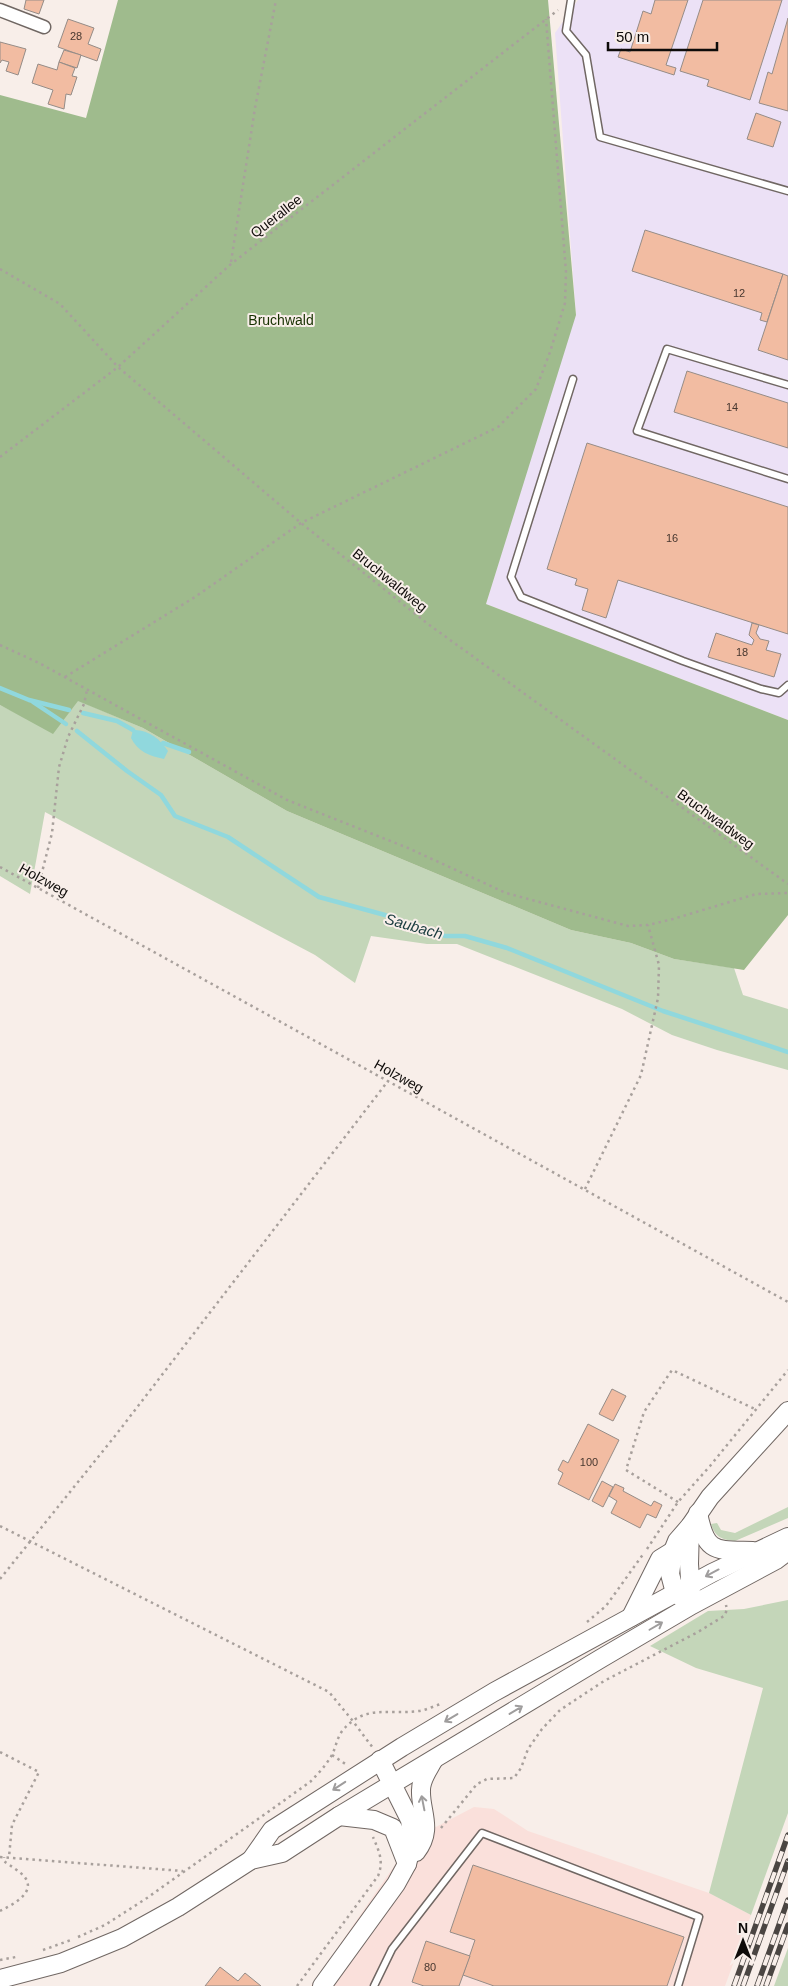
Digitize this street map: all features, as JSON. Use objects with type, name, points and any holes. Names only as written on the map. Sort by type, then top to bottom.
[{"type":"main road","points":[[692,1605],[675,1593],[670,1574],[673,1552],[677,1541],[710,1497],[788,1411]]},
{"type":"main road","points":[[694,1520],[711,1546],[721,1550],[756,1551]]},
{"type":"main road","points":[[692,1605],[689,1564],[694,1520]]},
{"type":"main road","points":[[251,1860],[272,1830],[380,1760],[494,1692],[631,1617],[756,1551],[788,1537]]},
{"type":"main road","points":[[0,1979],[61,1963],[122,1938],[178,1907],[251,1860],[282,1853],[339,1816],[692,1605],[776,1560],[788,1551]]},
{"type":"main road","points":[[631,1617],[660,1560],[673,1552]]},
{"type":"main road","points":[[380,1760],[409,1816],[413,1830],[413,1841],[407,1864]]},
{"type":"main road","points":[[322,1986],[396,1884],[419,1848],[426,1824],[420,1792],[422,1781],[433,1760]]},
{"type":"main road","points":[[339,1816],[374,1820],[393,1828],[407,1864]]},
{"type":"street","points":[[0,10],[44,27]]},
{"type":"lane","points":[[571,0],[566,31],[586,56],[600,137],[788,191]]},
{"type":"lane","points":[[788,385],[667,349],[637,431],[788,479]]},
{"type":"lane","points":[[573,379],[511,577],[521,597],[674,658],[761,689],[778,693],[788,685]]},
{"type":"lane","points":[[374,1986],[392,1949],[482,1833],[699,1917],[678,1986]]},
{"type":"path","points":[[231,264],[255,108],[276,0]]},
{"type":"path","name":"Querallee","points":[[0,457],[118,367],[231,264],[571,0]]},
{"type":"path","points":[[65,677],[195,597],[301,523],[498,427],[536,389],[565,303],[566,272],[546,19]]},
{"type":"path","name":"Bruchwaldweg","points":[[0,269],[60,304],[118,367],[301,523],[428,624],[788,884]]},
{"type":"path","points":[[0,645],[41,664],[288,800],[408,848],[506,893],[628,926],[648,925],[756,894],[788,893]]},
{"type":"path","points":[[38,888],[52,832],[59,767],[68,737],[84,704],[87,690]]},
{"type":"path","name":"Holzweg","points":[[0,867],[788,1302]]},
{"type":"path","points":[[585,1190],[641,1076],[658,998],[659,965],[648,925]]},
{"type":"path","points":[[0,1579],[121,1429],[388,1081]]},
{"type":"path","points":[[678,1502],[626,1470],[644,1412],[672,1370],[757,1410]]},
{"type":"path","points":[[581,1626],[606,1606],[678,1502],[757,1410],[788,1370]]},
{"type":"path","points":[[0,1526],[329,1692],[352,1720],[380,1760]]},
{"type":"path","points":[[423,1835],[439,1832],[477,1784],[487,1779],[514,1778],[521,1768],[528,1749],[542,1729],[560,1710],[604,1681],[698,1632],[724,1616],[727,1610],[723,1588]]},
{"type":"path","points":[[41,1950],[74,1939],[105,1925],[147,1898],[310,1782],[332,1755],[341,1732],[352,1720],[365,1714],[382,1711],[419,1711],[442,1704]]},
{"type":"path","points":[[0,1752],[39,1772],[12,1825],[9,1858]]},
{"type":"path","points":[[297,1986],[378,1876],[382,1867],[382,1858],[372,1834],[374,1820]]},
{"type":"path","points":[[0,1857],[184,1871]]},
{"type":"path","points":[[0,1911],[24,1896],[28,1887],[26,1879],[4,1861],[4,1857]]},
{"type":"path","points":[[0,1960],[24,1955]]},
{"type":"shaded area","points":[[578,0],[788,0],[788,720],[486,604],[565,342],[576,315],[555,33]]},
{"type":"shaded area","points":[[474,1807],[494,1809],[528,1831],[709,1893],[751,1915],[725,1986],[311,1986],[399,1859],[434,1828]]},
{"type":"green space","name":"Bruchwald","points":[[118,0],[548,0],[576,315],[486,604],[788,720],[788,915],[744,970],[674,959],[631,943],[571,930],[287,811],[143,728],[78,701],[53,734],[0,705],[0,95],[86,118]]},
{"type":"green space","points":[[77,700],[143,728],[287,811],[571,930],[631,943],[674,959],[734,968],[743,995],[788,1009],[788,1070],[672,1035],[622,1009],[457,944],[427,944],[371,936],[355,983],[315,955],[45,812],[30,894],[0,876],[0,705],[20,715]]},
{"type":"green space","points":[[788,1507],[788,1518],[735,1541],[720,1537],[711,1524],[717,1523],[721,1530],[735,1533]]},
{"type":"green space","points":[[788,1600],[788,1813],[751,1915],[709,1893],[763,1688],[696,1668],[650,1646],[708,1611],[744,1609]]},
{"type":"green space","points":[[788,1948],[788,1986],[774,1986]]},
{"type":"water","points":[[133,730],[144,731],[157,739],[168,751],[164,759],[149,755],[137,747],[131,738]]},
{"type":"building","points":[[26,0],[44,0],[39,14],[24,9]]},
{"type":"building","points":[[655,0],[688,0],[666,65],[676,68],[674,75],[618,57],[621,49],[630,52],[643,11],[651,14]]},
{"type":"building","points":[[703,0],[782,0],[750,100],[707,86],[709,80],[680,71]]},
{"type":"building","points":[[788,18],[788,111],[759,103],[768,72],[772,74]]},
{"type":"building","points":[[68,19],[94,28],[88,44],[101,49],[97,61],[58,47]]},
{"type":"building","points":[[0,42],[26,49],[18,75],[6,71],[9,62],[2,60],[0,63]]},
{"type":"building","points":[[64,50],[81,55],[77,68],[59,62]]},
{"type":"building","points":[[59,62],[75,68],[72,76],[77,77],[71,95],[66,94],[64,109],[48,104],[53,90],[32,83],[38,64],[57,70]]},
{"type":"building","points":[[756,113],[781,122],[773,147],[747,139]]},
{"type":"building","points":[[645,230],[783,274],[767,322],[760,320],[762,313],[632,271]]},
{"type":"building","points":[[783,274],[788,276],[788,360],[758,350]]},
{"type":"building","points":[[687,371],[788,403],[788,448],[674,412]]},
{"type":"building","points":[[587,443],[788,507],[788,634],[618,580],[606,618],[582,610],[588,589],[575,585],[577,579],[547,569]]},
{"type":"building","points":[[752,623],[759,625],[756,633],[760,639],[769,641],[766,650],[781,654],[774,677],[708,657],[716,633],[752,645],[754,640],[749,635]]},
{"type":"building","points":[[612,1389],[626,1396],[613,1421],[599,1414]]},
{"type":"building","points":[[588,1424],[619,1440],[589,1500],[558,1484],[563,1473],[558,1470],[563,1460],[568,1463]]},
{"type":"building","points":[[602,1481],[613,1487],[603,1507],[592,1501]]},
{"type":"building","points":[[615,1484],[624,1488],[623,1491],[651,1506],[654,1501],[662,1505],[656,1518],[647,1514],[640,1528],[611,1513],[617,1501],[609,1496]]},
{"type":"building","points":[[473,1865],[684,1937],[667,1986],[494,1986],[463,1975],[475,1940],[450,1932]]},
{"type":"building","points":[[426,1941],[470,1956],[459,1986],[424,1986],[412,1982]]},
{"type":"building","points":[[220,1967],[238,1981],[245,1973],[261,1986],[205,1986]]},
{"type":"waterway","name":"Saubach","points":[[0,688],[29,700],[69,710]]},
{"type":"waterway","name":"Saubach","points":[[33,702],[66,724]]},
{"type":"waterway","name":"Saubach","points":[[83,713],[117,721],[133,730]]},
{"type":"waterway","name":"Saubach","points":[[77,731],[127,771],[161,795],[175,816],[228,837],[319,897],[385,915],[445,936],[465,936],[507,948],[663,1011],[788,1052]]},
{"type":"waterway","name":"Saubach","points":[[163,743],[189,752]]},
{"type":"railway","points":[[734,1986],[788,1835]]},
{"type":"railway","points":[[743,1986],[788,1861]]},
{"type":"railway","points":[[757,1986],[788,1900]]},
{"type":"railway","points":[[766,1986],[788,1925]]}]
